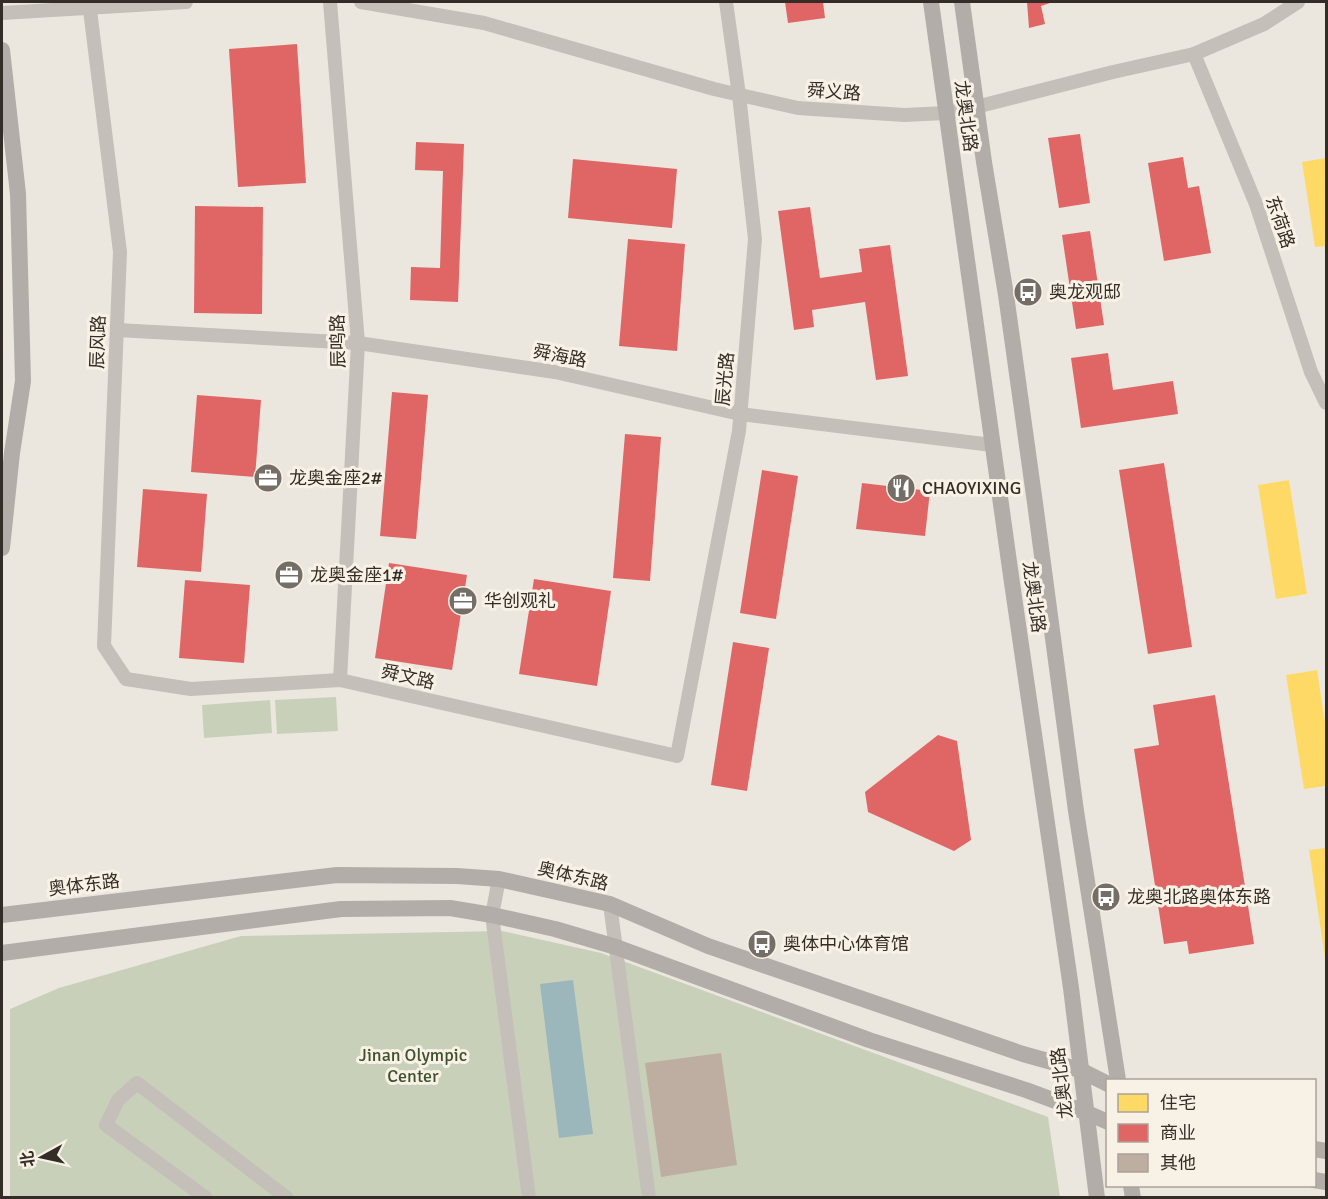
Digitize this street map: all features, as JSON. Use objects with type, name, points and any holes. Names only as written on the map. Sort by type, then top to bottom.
[{"type":"main road","name":"龙奥北路","points":[[931,2],[1069,976],[1097,1197]]},
{"type":"main road","name":"龙奥北路","points":[[962,2],[1006,295],[1076,811],[1118,1079]]},
{"type":"main road","points":[[2,50],[18,194],[22,381],[2,548]]},
{"type":"main road","name":"奥体东路","points":[[2,915],[337,875],[457,876],[499,879],[610,904],[736,956],[1023,1054],[1080,1070],[1106,1083]]},
{"type":"main road","points":[[2,953],[341,909],[450,908],[555,929],[616,947],[869,1040],[1026,1090],[1106,1122]]},
{"type":"street","points":[[2,13],[90,4],[186,2]]},
{"type":"street","name":"辰鸣路","points":[[330,2],[358,343],[339,680]]},
{"type":"street","name":"舜义路","points":[[361,2],[484,22],[740,95],[798,108],[904,115],[946,113],[976,107],[1194,54],[1264,24],[1298,2]]},
{"type":"street","name":"辰光路","points":[[677,756],[739,431],[755,239],[740,95],[726,2]]},
{"type":"street","name":"辰风路","points":[[90,4],[120,252],[104,646],[126,679]]},
{"type":"street","name":"东荷路","points":[[1194,54],[1256,204],[1311,372],[1326,403]]},
{"type":"street","name":"舜海路","points":[[117,330],[358,343],[555,372],[740,414],[992,445]]},
{"type":"street","name":"舜文路","points":[[126,679],[191,689],[339,680],[677,756]]},
{"type":"street","points":[[499,879],[492,915],[529,1197]]},
{"type":"street","points":[[610,904],[649,1197]]},
{"type":"street","points":[[206,1197],[106,1125],[118,1100],[137,1083],[287,1197]]},
{"type":"green space","points":[[336,697],[338,731],[277,734],[275,700]]},
{"type":"green space","points":[[270,700],[272,733],[204,738],[202,705]]},
{"type":"green space","name":"Jinan Olympic Center","points":[[502,931],[601,953],[1048,1117],[1060,1197],[10,1198],[10,1009],[59,988],[241,936]]},
{"type":"water","points":[[573,980],[593,1134],[559,1138],[540,984]]},
{"type":"building: 住宅","points":[[1326,158],[1326,246],[1315,247],[1302,162]]},
{"type":"building: 住宅","points":[[1289,480],[1307,594],[1276,599],[1258,485]]},
{"type":"building: 住宅","points":[[1317,670],[1326,729],[1326,786],[1304,789],[1286,675]]},
{"type":"building: 住宅","points":[[1326,848],[1326,958],[1325,958],[1309,850]]},
{"type":"building: 商业","points":[[785,2],[823,2],[825,18],[788,23]]},
{"type":"building: 商业","points":[[1027,2],[1053,2],[1041,6],[1045,24],[1029,28]]},
{"type":"building: 商业","points":[[297,44],[306,183],[238,187],[229,49]]},
{"type":"building: 商业","points":[[1080,134],[1090,203],[1059,208],[1048,138]]},
{"type":"building: 商业","points":[[416,142],[464,144],[458,302],[410,300],[411,267],[440,268],[443,171],[415,170]]},
{"type":"building: 商业","points":[[1183,157],[1188,188],[1199,186],[1211,253],[1164,261],[1148,163]]},
{"type":"building: 商业","points":[[573,159],[677,169],[672,228],[568,218]]},
{"type":"building: 商业","points":[[195,206],[263,207],[262,314],[194,313]]},
{"type":"building: 商业","points":[[810,207],[820,278],[862,272],[859,249],[890,245],[908,376],[876,380],[865,302],[812,310],[814,327],[794,330],[778,211]]},
{"type":"building: 商业","points":[[1090,231],[1104,325],[1076,329],[1062,235]]},
{"type":"building: 商业","points":[[628,239],[685,244],[677,351],[619,346]]},
{"type":"building: 商业","points":[[1108,353],[1113,390],[1173,381],[1178,414],[1081,428],[1071,358]]},
{"type":"building: 商业","points":[[392,392],[428,395],[416,539],[380,536]]},
{"type":"building: 商业","points":[[197,395],[261,400],[255,477],[191,472]]},
{"type":"building: 商业","points":[[625,434],[661,437],[650,581],[613,578]]},
{"type":"building: 商业","points":[[1164,463],[1192,647],[1148,654],[1119,470]]},
{"type":"building: 商业","points":[[762,470],[798,476],[776,619],[740,613]]},
{"type":"building: 商业","points":[[862,483],[930,491],[925,536],[856,529]]},
{"type":"building: 商业","points":[[143,489],[207,494],[201,572],[137,567]]},
{"type":"building: 商业","points":[[389,563],[467,575],[452,670],[375,658]]},
{"type":"building: 商业","points":[[534,579],[611,591],[597,686],[519,674]]},
{"type":"building: 商业","points":[[185,580],[250,585],[244,663],[179,658]]},
{"type":"building: 商业","points":[[733,642],[769,648],[747,791],[711,785]]},
{"type":"building: 商业","points":[[1215,695],[1254,944],[1189,954],[1187,941],[1164,944],[1134,749],[1159,745],[1153,705]]},
{"type":"building: 商业","points":[[938,735],[957,741],[971,840],[954,851],[868,812],[865,792]]},
{"type":"building: 其他","points":[[721,1053],[737,1165],[661,1177],[645,1063]]},
{"type":"place","name":"奥龙观邸","points":[[1028,292]]},
{"type":"place","name":"龙奥金座2#","points":[[268,478]]},
{"type":"place","name":"CHAOYIXING","points":[[901,488]]},
{"type":"place","name":"龙奥金座1#","points":[[289,575]]},
{"type":"place","name":"华创观礼","points":[[463,601]]},
{"type":"place","name":"龙奥北路奥体东路","points":[[1106,897]]},
{"type":"place","name":"奥体中心体育馆","points":[[762,944]]}]
